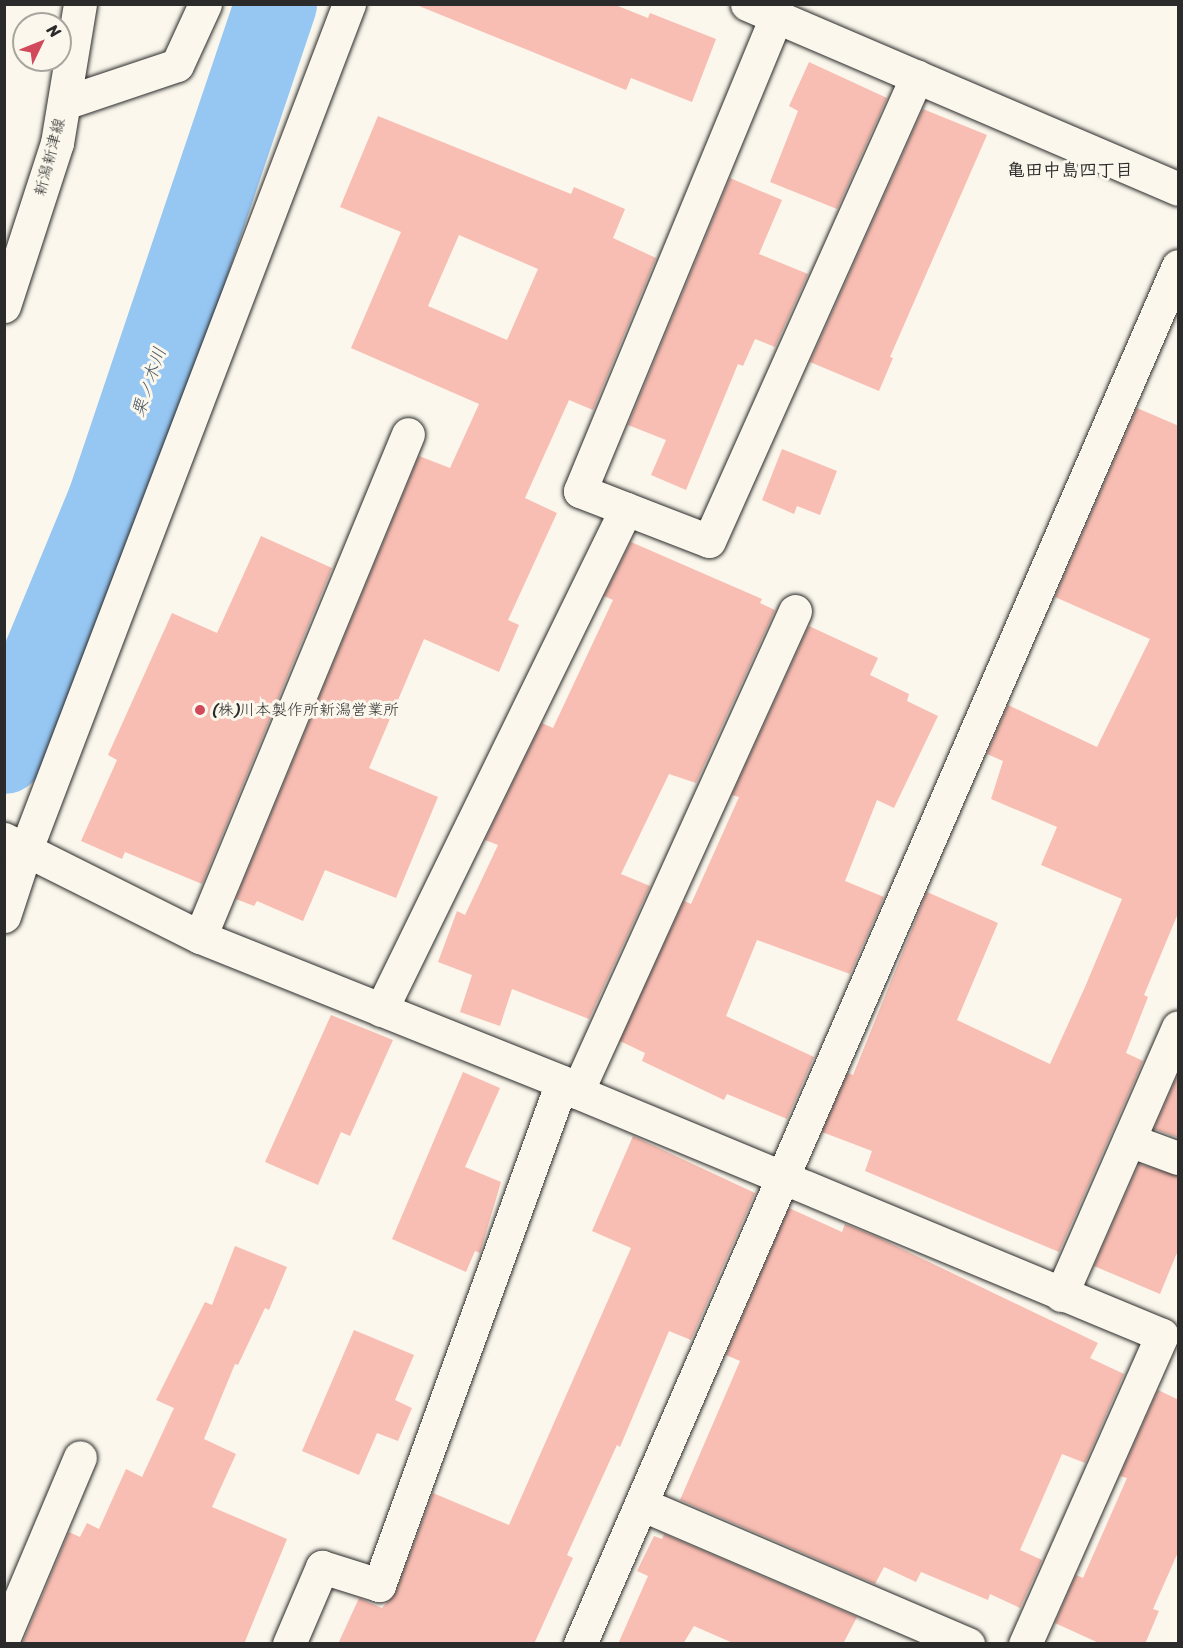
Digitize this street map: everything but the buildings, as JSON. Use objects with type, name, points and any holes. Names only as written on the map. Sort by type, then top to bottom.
[{"type":"street","name":"新潟新津線","points":[[4,306],[57,143],[80,4]]},
{"type":"street","points":[[64,104],[177,65],[205,4]]},
{"type":"street","points":[[4,916],[15,844],[349,4]]},
{"type":"street","points":[[917,76],[710,541],[580,491],[761,11],[917,76],[1179,189]]},
{"type":"street","points":[[580,1644],[781,1174],[1179,266]]},
{"type":"street","points":[[200,937],[408,434]]},
{"type":"street","points":[[381,1010],[626,509]]},
{"type":"street","points":[[289,1644],[322,1567],[379,1584],[569,1087],[795,611]]},
{"type":"street","points":[[15,844],[200,937],[781,1174],[1061,1295],[1162,1335],[1025,1644]]},
{"type":"street","points":[[1061,1295],[1179,1027]]},
{"type":"street","points":[[1129,1140],[1179,1158]]},
{"type":"street","points":[[4,1637],[80,1456]]},
{"type":"street","points":[[641,1504],[968,1644]]},
{"type":"waterway","name":"栗ノ木川","points":[[4,753],[108,502],[276,4]]},
{"type":"place","name":"(株)川本製作所新潟営業所","points":[[200,710]]},
{"type":"district","name":"亀田中島四丁目","points":[[1070,170]]}]
